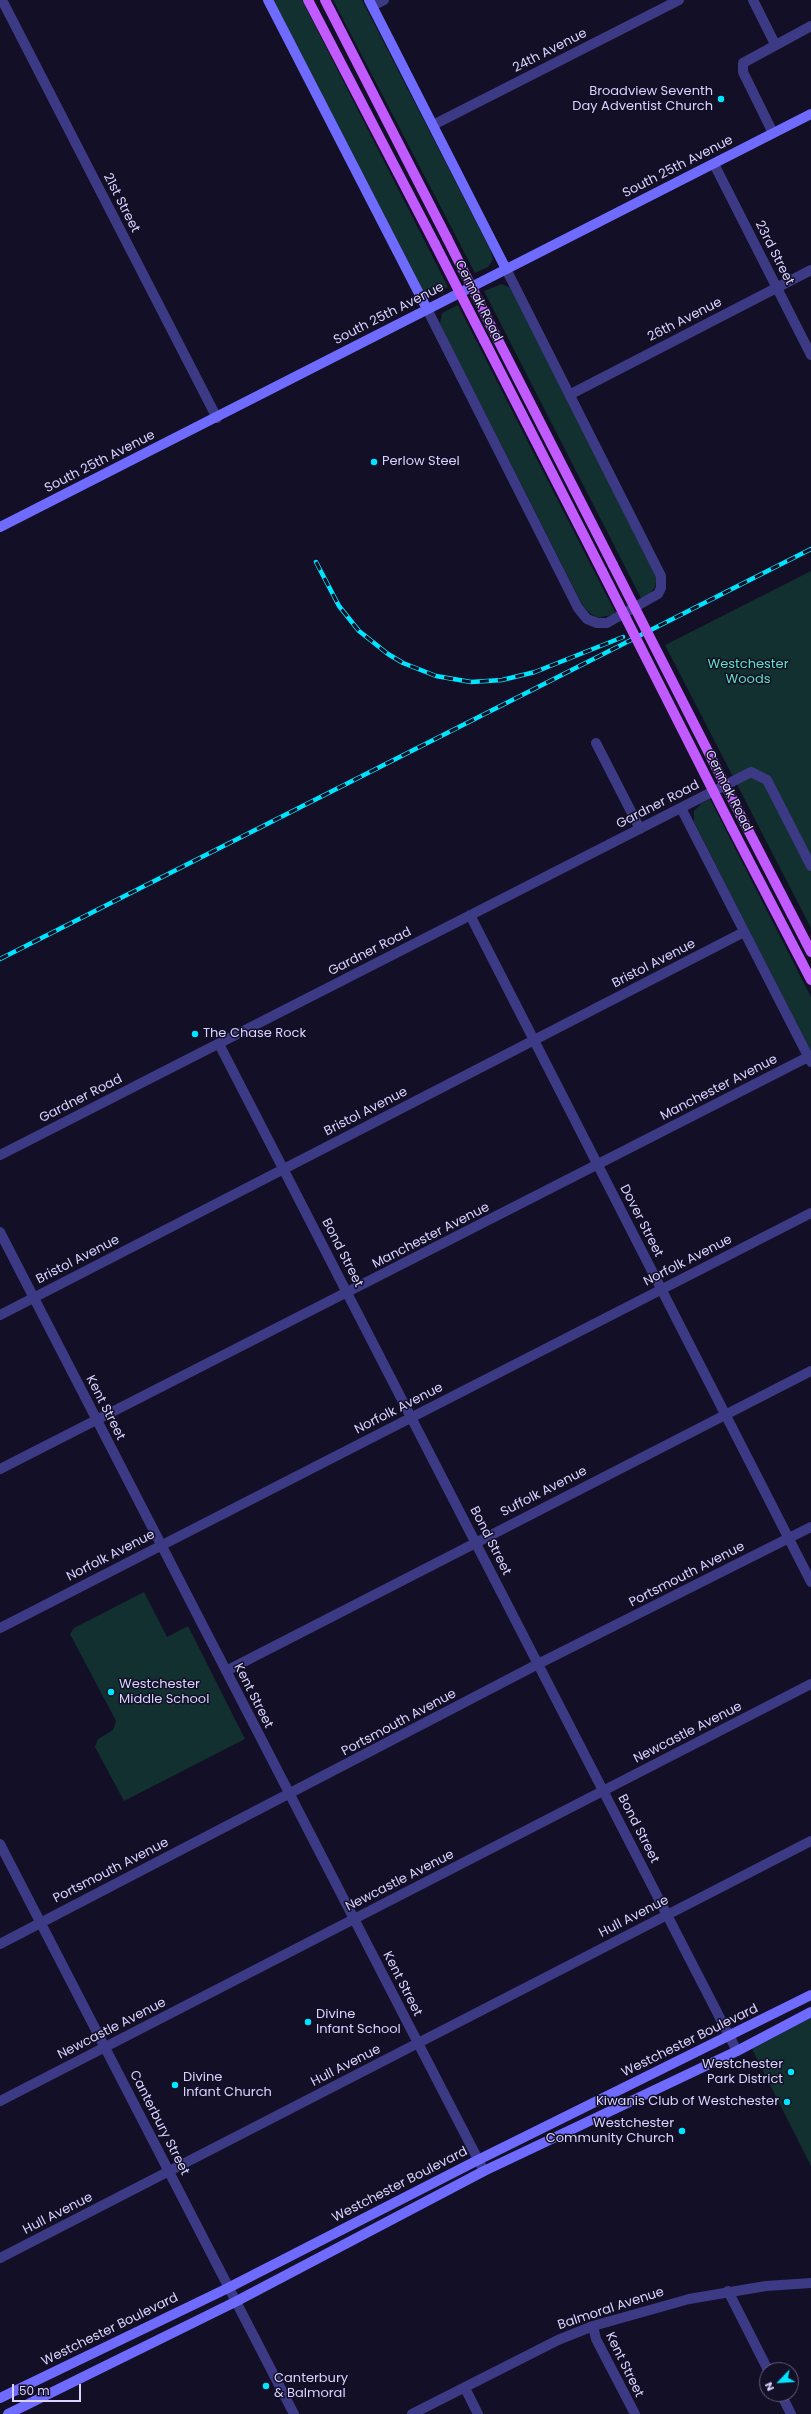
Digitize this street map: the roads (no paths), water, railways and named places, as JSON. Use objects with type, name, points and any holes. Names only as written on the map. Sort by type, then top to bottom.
[{"type":"main road","name":"Cermak Road","points":[[308,0],[435,244],[732,828],[811,980]]},
{"type":"main road","name":"Cermak Road","points":[[325,0],[811,952]]},
{"type":"street","name":"21st Street","points":[[2,0],[217,418]]},
{"type":"street","points":[[268,0],[427,309],[578,608],[587,619],[597,623],[607,623],[655,596],[661,588],[661,576],[571,394],[370,3],[384,0]]},
{"type":"street","name":"24th Avenue","points":[[433,125],[679,0]]},
{"type":"street","points":[[753,0],[775,44]]},
{"type":"street","points":[[773,133],[743,72],[742,63],[811,26]]},
{"type":"street","name":"South 25th Avenue","points":[[0,527],[217,418],[506,268],[811,114]]},
{"type":"street","name":"23rd Street","points":[[714,164],[811,355]]},
{"type":"street","name":"26th Avenue","points":[[571,394],[811,270]]},
{"type":"street","points":[[596,743],[640,829]]},
{"type":"street","name":"Gardner Road","points":[[0,1155],[751,772],[759,774],[767,780],[811,866]]},
{"type":"street","points":[[681,808],[810,1059]]},
{"type":"street","name":"Dover Street","points":[[470,915],[811,1582]]},
{"type":"street","name":"Bristol Avenue","points":[[0,1315],[744,932]]},
{"type":"street","name":"Bond Street","points":[[219,1044],[348,1292],[737,2051]]},
{"type":"street","name":"Manchester Avenue","points":[[0,1469],[810,1059]]},
{"type":"street","name":"Norfolk Avenue","points":[[0,1628],[811,1213]]},
{"type":"street","name":"Kent Street","points":[[0,1232],[484,2171]]},
{"type":"street","name":"Suffolk Avenue","points":[[226,1671],[811,1370]]},
{"type":"street","name":"Portsmouth Avenue","points":[[0,1944],[40,1922],[290,1795],[538,1664],[811,1527]]},
{"type":"street","name":"Newcastle Avenue","points":[[0,2101],[811,1684]]},
{"type":"street","name":"Hull Avenue","points":[[0,2258],[170,2172],[811,1841]]},
{"type":"street","name":"Canterbury Street","points":[[0,1844],[294,2414]]},
{"type":"street","name":"Westchester Boulevard","points":[[0,2398],[228,2288],[478,2160],[730,2037],[811,1995]]},
{"type":"street","name":"Westchester Boulevard","points":[[8,2414],[235,2302],[484,2171],[737,2051],[811,2012]]},
{"type":"street","name":"Balmoral Avenue","points":[[412,2414],[558,2340],[592,2326],[651,2308],[728,2291],[766,2286],[811,2283]]},
{"type":"street","points":[[728,2291],[764,2362]]},
{"type":"street","name":"Kent Street","points":[[592,2326],[596,2338],[635,2414]]},
{"type":"street","points":[[465,2388],[478,2414]]},
{"type":"street","points":[[785,2402],[791,2414]]},
{"type":"railway","points":[[0,959],[811,549]]},
{"type":"railway","points":[[316,562],[339,606],[359,631],[388,654],[403,663],[436,676],[471,682],[502,680],[535,672],[623,637]]},
{"type":"place","name":"Broadview Seventh Day Adventist Church","points":[[721,99]]},
{"type":"place","name":"Perlow Steel","points":[[374,462]]},
{"type":"place","name":"The Chase Rock","points":[[195,1034]]},
{"type":"place","name":"Westchester Middle School","points":[[111,1692]]},
{"type":"place","name":"Divine Infant School","points":[[308,2022]]},
{"type":"place","name":"Westchester Park District","points":[[791,2072]]},
{"type":"place","name":"Divine Infant Church","points":[[175,2085]]},
{"type":"place","name":"Kiwanis Club of Westchester","points":[[787,2102]]},
{"type":"place","name":"Westchester Community Church","points":[[682,2131]]},
{"type":"place","name":"Canterbury & Balmoral","points":[[266,2386]]},
{"type":"park label","name":"Westchester Woods","points":[[748,672]]}]
